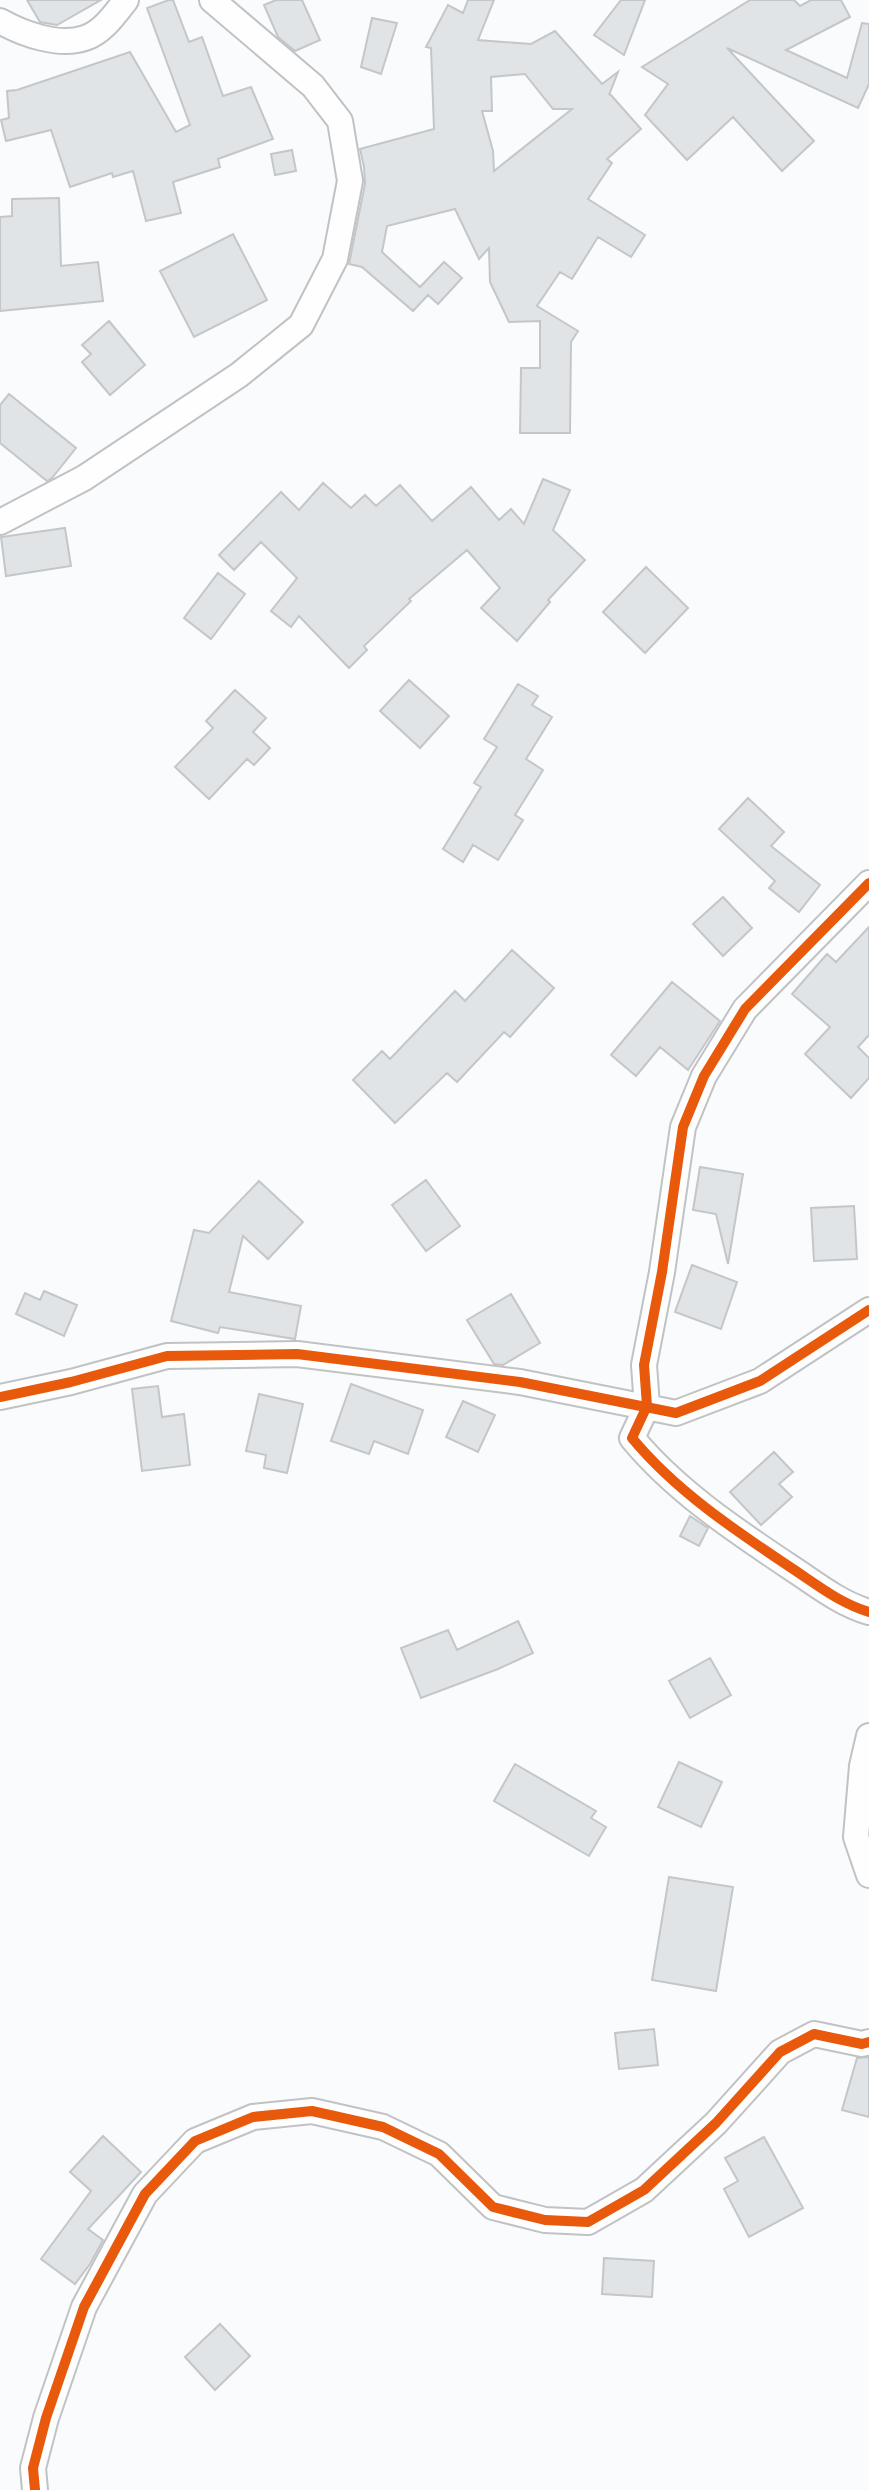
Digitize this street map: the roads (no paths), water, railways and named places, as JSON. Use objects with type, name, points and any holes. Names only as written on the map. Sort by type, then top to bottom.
[{"type":"street","points":[[0,21],[17,31],[62,41],[87,38],[109,22],[125,0]]},
{"type":"street","points":[[0,523],[84,478],[239,375],[301,325],[335,259],[350,181],[340,121],[313,86],[212,0]]},
{"type":"street","points":[[869,883],[745,1009],[704,1076],[684,1127],[662,1272],[644,1365],[647,1406],[632,1438],[653,1463],[731,1528],[846,1605],[869,1612]]},
{"type":"street","points":[[0,1397],[71,1382],[167,1356],[297,1354],[520,1382],[676,1413],[760,1381],[869,1310]]},
{"type":"street","points":[[869,1736],[862,1766],[856,1837],[869,1875]]},
{"type":"street","points":[[35,2490],[33,2468],[46,2418],[84,2307],[145,2194],[195,2141],[253,2116],[312,2111],[383,2127],[439,2154],[493,2207],[544,2220],[588,2222],[644,2190],[716,2123],[780,2052],[814,2034],[862,2044],[869,2042]]}]
